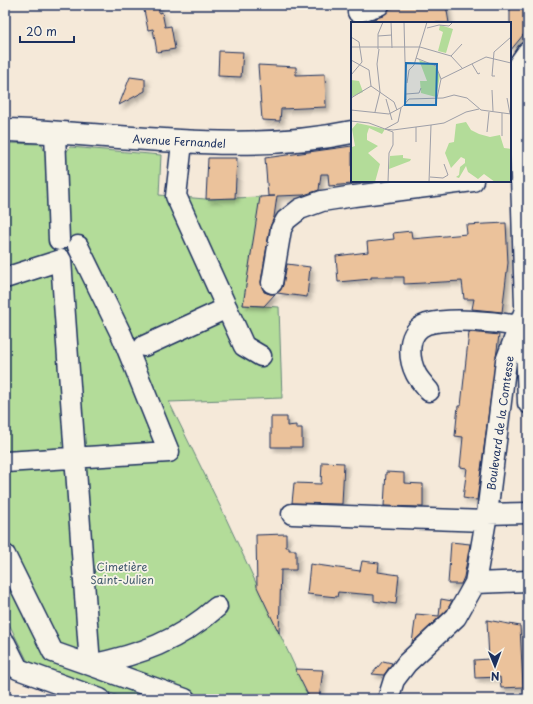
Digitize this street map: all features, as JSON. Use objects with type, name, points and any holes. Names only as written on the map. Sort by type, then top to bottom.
[{"type":"main road","points":[[513,73],[528,53]]},
{"type":"main road","name":"Avenue Fernandel","points":[[5,130],[182,143],[247,144],[351,132]]},
{"type":"street","points":[[358,12],[379,5]]},
{"type":"street","name":"Boulevard de la Comtesse","points":[[513,73],[522,318],[528,385]]},
{"type":"street","points":[[56,133],[59,240]]},
{"type":"street","points":[[182,143],[176,196],[244,346],[260,356]]},
{"type":"street","points":[[272,283],[281,229],[286,220],[300,209],[322,201],[346,197],[465,182]]},
{"type":"street","points":[[5,462],[169,452],[122,336],[78,246]]},
{"type":"street","points":[[5,278],[61,260],[69,349],[90,665]]},
{"type":"street","points":[[144,346],[226,308]]},
{"type":"street","points":[[429,391],[416,374],[410,346],[416,333],[427,324],[454,321],[522,318]]},
{"type":"street","name":"Boulevard de la Comtesse","points":[[475,583],[486,517],[506,361],[522,318]]},
{"type":"street","points":[[292,514],[486,517],[528,513]]},
{"type":"street","points":[[5,555],[53,652],[185,699]]},
{"type":"street","points":[[388,699],[394,680],[402,669],[456,617],[475,583],[528,581]]},
{"type":"street","points":[[90,665],[148,650],[200,623],[217,607]]},
{"type":"street","points":[[5,643],[18,669],[100,699]]},
{"type":"green space","name":"Cimetière Saint-Julien","points":[[5,143],[42,144],[44,151],[48,154],[65,154],[70,147],[161,155],[159,195],[205,199],[261,197],[243,305],[279,307],[282,398],[169,402],[223,512],[310,699],[127,699],[29,664],[5,616]]},
{"type":"building","points":[[143,5],[158,5],[159,13],[162,12],[165,27],[171,26],[175,49],[157,52],[153,29],[148,30]]},
{"type":"building","points":[[402,5],[446,5],[449,22],[364,22],[383,16],[389,9]]},
{"type":"building","points":[[510,5],[528,5],[528,29],[511,50],[511,22]]},
{"type":"building","points":[[219,51],[243,52],[241,77],[218,76]]},
{"type":"building","points":[[258,65],[296,67],[296,75],[325,74],[326,107],[281,109],[280,121],[262,120]]},
{"type":"building","points":[[130,77],[145,79],[145,91],[119,105]]},
{"type":"building","points":[[351,146],[352,184],[329,186],[328,174],[321,174],[319,190],[304,195],[277,196],[274,217],[270,227],[261,282],[264,292],[275,294],[264,306],[243,305],[260,197],[275,196],[268,196],[265,158]]},
{"type":"building","points":[[208,158],[237,158],[235,198],[206,199]]},
{"type":"building","points":[[506,223],[508,263],[502,312],[472,309],[474,299],[464,299],[462,281],[404,284],[404,277],[371,277],[371,279],[338,282],[336,256],[368,252],[367,242],[394,239],[393,233],[411,231],[412,239],[467,234],[466,225]]},
{"type":"building","points":[[287,264],[310,267],[307,297],[277,293],[283,285]]},
{"type":"building","points":[[469,332],[499,335],[477,500],[463,498],[467,468],[460,467],[463,437],[455,436],[458,406],[461,406]]},
{"type":"building","points":[[271,417],[287,417],[287,426],[296,425],[296,428],[302,428],[302,447],[271,447]]},
{"type":"building","points":[[322,462],[344,463],[342,504],[292,503],[294,483],[321,484]]},
{"type":"building","points":[[386,472],[404,473],[404,483],[423,484],[423,507],[384,506]]},
{"type":"building","points":[[286,534],[286,547],[289,547],[289,550],[296,550],[296,570],[281,570],[279,633],[257,587],[256,535]]},
{"type":"building","points":[[451,542],[470,544],[464,577],[461,584],[448,584]]},
{"type":"building","points":[[362,561],[379,563],[378,572],[399,575],[396,604],[374,601],[374,595],[338,592],[337,597],[307,594],[310,564],[360,571]]},
{"type":"building","points":[[441,599],[452,601],[447,610],[412,643],[416,614],[439,616]]},
{"type":"building","points":[[487,620],[520,626],[523,687],[501,688],[500,677],[475,678],[474,660],[489,659]]},
{"type":"building","points":[[383,661],[392,663],[384,675],[372,674]]},
{"type":"building","points":[[295,669],[323,670],[319,699],[310,699]]}]
